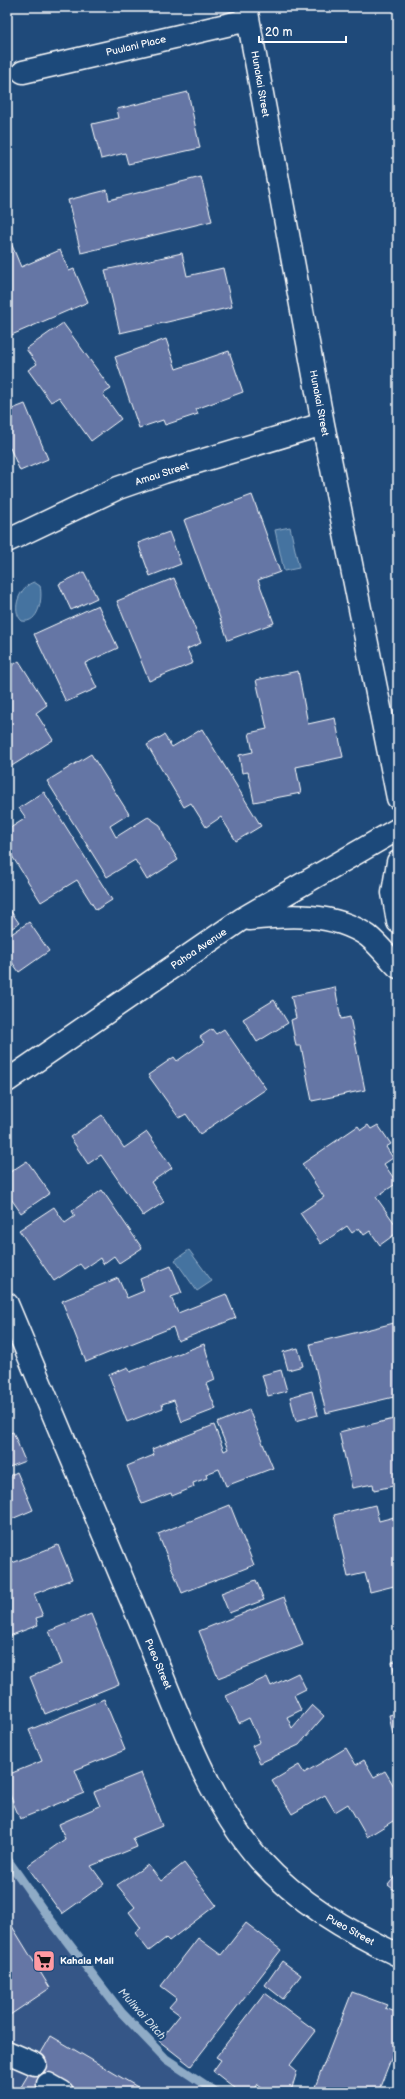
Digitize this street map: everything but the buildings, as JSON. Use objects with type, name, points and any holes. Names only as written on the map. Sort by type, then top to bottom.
[{"type":"street","name":"Puulani Place","points":[[23,72],[247,13]]},
{"type":"street","name":"Hunakai Street","points":[[247,13],[323,424],[398,798]]},
{"type":"street","name":"Amau Street","points":[[7,541],[118,488],[323,424]]},
{"type":"street","name":"Pahoa Avenue","points":[[7,1081],[242,919],[398,829]]},
{"type":"street","points":[[398,862],[393,893],[398,922]]},
{"type":"street","points":[[242,919],[289,915],[332,920],[353,928],[368,937],[398,967]]},
{"type":"street","name":"Pueo Street","points":[[7,1304],[180,1718],[216,1797],[237,1831],[260,1860],[280,1880],[323,1915],[366,1940],[398,1955]]},
{"type":"street","points":[[7,2052],[35,2064]]},
{"type":"shaded area","points":[[290,527],[299,568],[284,571],[275,530]]},
{"type":"shaded area","points":[[34,582],[40,586],[40,603],[36,614],[32,618],[28,621],[22,621],[18,616],[17,611],[18,599],[25,588]]},
{"type":"shaded area","points":[[189,1250],[212,1281],[197,1291],[175,1260]]},
{"type":"shaded area","name":"Kahala Mall","points":[[7,1859],[43,1910],[121,2012],[166,2059],[216,2092],[7,2092]]},
{"type":"waterway","name":"Muliwai Ditch","points":[[7,1859],[43,1910],[121,2012],[166,2059],[216,2092]]},
{"type":"place","name":"Kahala Mall","points":[[44,1961]]}]
